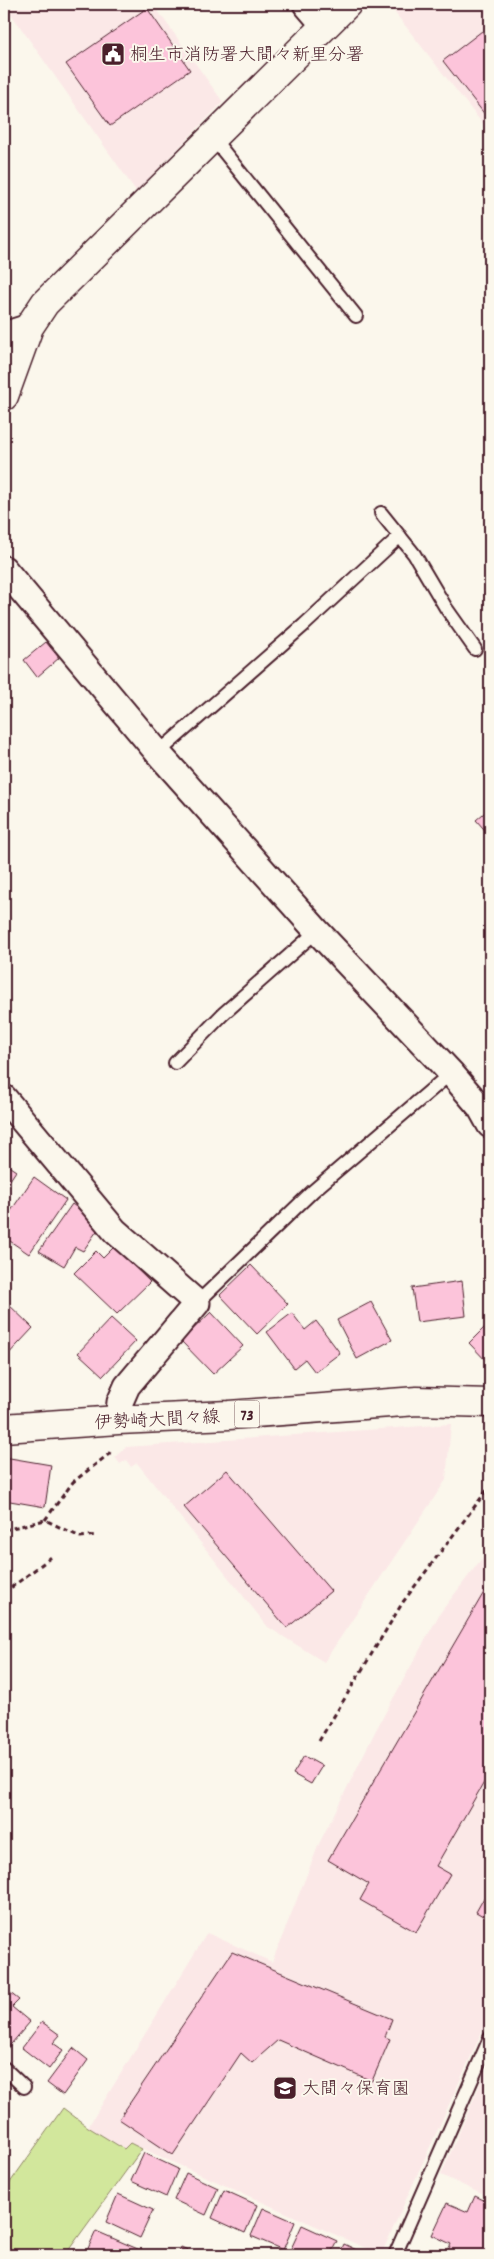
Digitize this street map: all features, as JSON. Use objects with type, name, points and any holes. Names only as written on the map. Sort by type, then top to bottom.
[{"type":"street","points":[[306,4],[324,25]]},
{"type":"street","points":[[4,396],[16,331],[346,4]]},
{"type":"street","points":[[4,568],[158,753],[317,931],[451,1073],[480,1107],[490,1124]]},
{"type":"street","points":[[4,1098],[115,1231],[197,1303],[127,1386],[120,1402],[118,1420]]},
{"type":"street","name":"伊勢崎大間々線","points":[[4,1428],[229,1415],[416,1401],[490,1404]]},
{"type":"lane","points":[[212,137],[356,316]]},
{"type":"lane","points":[[381,513],[426,572],[446,608],[475,649]]},
{"type":"lane","points":[[158,753],[304,625],[400,536]]},
{"type":"lane","points":[[175,1063],[223,1014],[317,931]]},
{"type":"lane","points":[[197,1303],[313,1191],[451,1073]]},
{"type":"lane","points":[[395,2255],[490,2038]]},
{"type":"lane","points":[[4,2068],[24,2087]]},
{"type":"path","points":[[45,1520],[73,1482],[109,1454],[111,1450]]},
{"type":"path","points":[[319,1741],[403,1602],[490,1486]]},
{"type":"path","points":[[4,1530],[45,1520],[80,1537],[97,1535]]},
{"type":"path","points":[[4,1594],[54,1555]]},
{"type":"shaded area","name":"桐生市消防署大間々新里分署","points":[[4,4],[153,4],[223,102],[136,191]]},
{"type":"shaded area","points":[[388,4],[490,4],[490,133]]},
{"type":"shaded area","points":[[451,1424],[446,1480],[324,1662],[268,1627],[137,1463],[131,1467],[126,1460],[120,1464],[115,1457],[126,1447]]},
{"type":"shaded area","points":[[490,1548],[490,2014],[381,2255],[130,2143],[125,2149],[88,2127],[207,1933],[272,1962],[319,1844],[377,1728],[440,1613]]},
{"type":"shaded area","points":[[490,2061],[490,2198],[441,2175]]},
{"type":"green space","points":[[63,2108],[88,2127],[124,2149],[130,2143],[142,2149],[65,2255],[4,2255],[4,2191]]},
{"type":"building","points":[[147,8],[190,70],[110,126],[66,64]]},
{"type":"building","points":[[482,31],[490,42],[490,121],[443,61]]},
{"type":"building","points":[[46,642],[59,658],[37,677],[24,660]]},
{"type":"building","points":[[490,808],[490,822],[488,824],[490,836],[476,820]]},
{"type":"building","points":[[4,1163],[16,1171],[4,1189]]},
{"type":"building","points":[[34,1177],[66,1200],[29,1254],[4,1237],[4,1221]]},
{"type":"building","points":[[72,1204],[101,1225],[83,1251],[75,1247],[64,1266],[39,1251]]},
{"type":"building","points":[[114,1247],[150,1282],[117,1314],[74,1273],[96,1251],[103,1258]]},
{"type":"building","points":[[251,1265],[288,1304],[257,1334],[220,1295]]},
{"type":"building","points":[[462,1281],[466,1316],[417,1322],[412,1288]]},
{"type":"building","points":[[4,1300],[33,1328],[4,1359]]},
{"type":"building","points":[[371,1302],[392,1340],[357,1359],[337,1320]]},
{"type":"building","points":[[211,1312],[243,1346],[213,1374],[181,1341]]},
{"type":"building","points":[[292,1313],[305,1330],[316,1321],[340,1353],[315,1372],[305,1359],[294,1368],[267,1332]]},
{"type":"building","points":[[111,1318],[136,1341],[103,1376],[78,1353]]},
{"type":"building","points":[[490,1322],[490,1365],[469,1343]]},
{"type":"building","points":[[4,1457],[51,1465],[45,1507],[4,1500]]},
{"type":"building","points":[[227,1470],[331,1591],[287,1628],[184,1507]]},
{"type":"building","points":[[490,1582],[490,1772],[436,1866],[450,1874],[416,1932],[360,1900],[369,1884],[328,1860]]},
{"type":"building","points":[[304,1756],[322,1766],[311,1784],[293,1774]]},
{"type":"building","points":[[490,1887],[490,1920],[476,1912]]},
{"type":"building","points":[[232,1952],[392,2019],[385,2037],[390,2039],[372,2081],[278,2040],[252,2063],[241,2053],[173,2155],[119,2119]]},
{"type":"building","points":[[4,1988],[19,2000],[12,2007],[30,2022],[5,2051]]},
{"type":"building","points":[[42,2022],[60,2035],[53,2043],[63,2050],[49,2069],[22,2048]]},
{"type":"building","points":[[73,2048],[88,2060],[63,2095],[47,2083]]},
{"type":"building","points":[[144,2153],[178,2169],[166,2197],[131,2181]]},
{"type":"building","points":[[186,2173],[218,2188],[206,2215],[174,2200]]},
{"type":"building","points":[[224,2190],[257,2205],[245,2233],[212,2218]]},
{"type":"building","points":[[118,2194],[153,2210],[140,2238],[106,2222]]},
{"type":"building","points":[[475,2196],[490,2203],[490,2255],[460,2255],[448,2250],[451,2244],[432,2235],[447,2203],[468,2212]]},
{"type":"building","points":[[263,2208],[295,2222],[283,2250],[251,2236]]},
{"type":"building","points":[[302,2225],[337,2241],[330,2255],[294,2255],[289,2253]]},
{"type":"building","points":[[96,2231],[140,2250],[137,2255],[85,2255]]},
{"type":"building","points":[[344,2244],[365,2254],[369,2255],[339,2255]]},
{"type":"building","points":[[181,2247],[199,2255],[178,2255]]},
{"type":"place","name":"桐生市消防署大間々新里分署","points":[[113,54]]},
{"type":"place","name":"大間々保育園","points":[[285,2088]]}]
